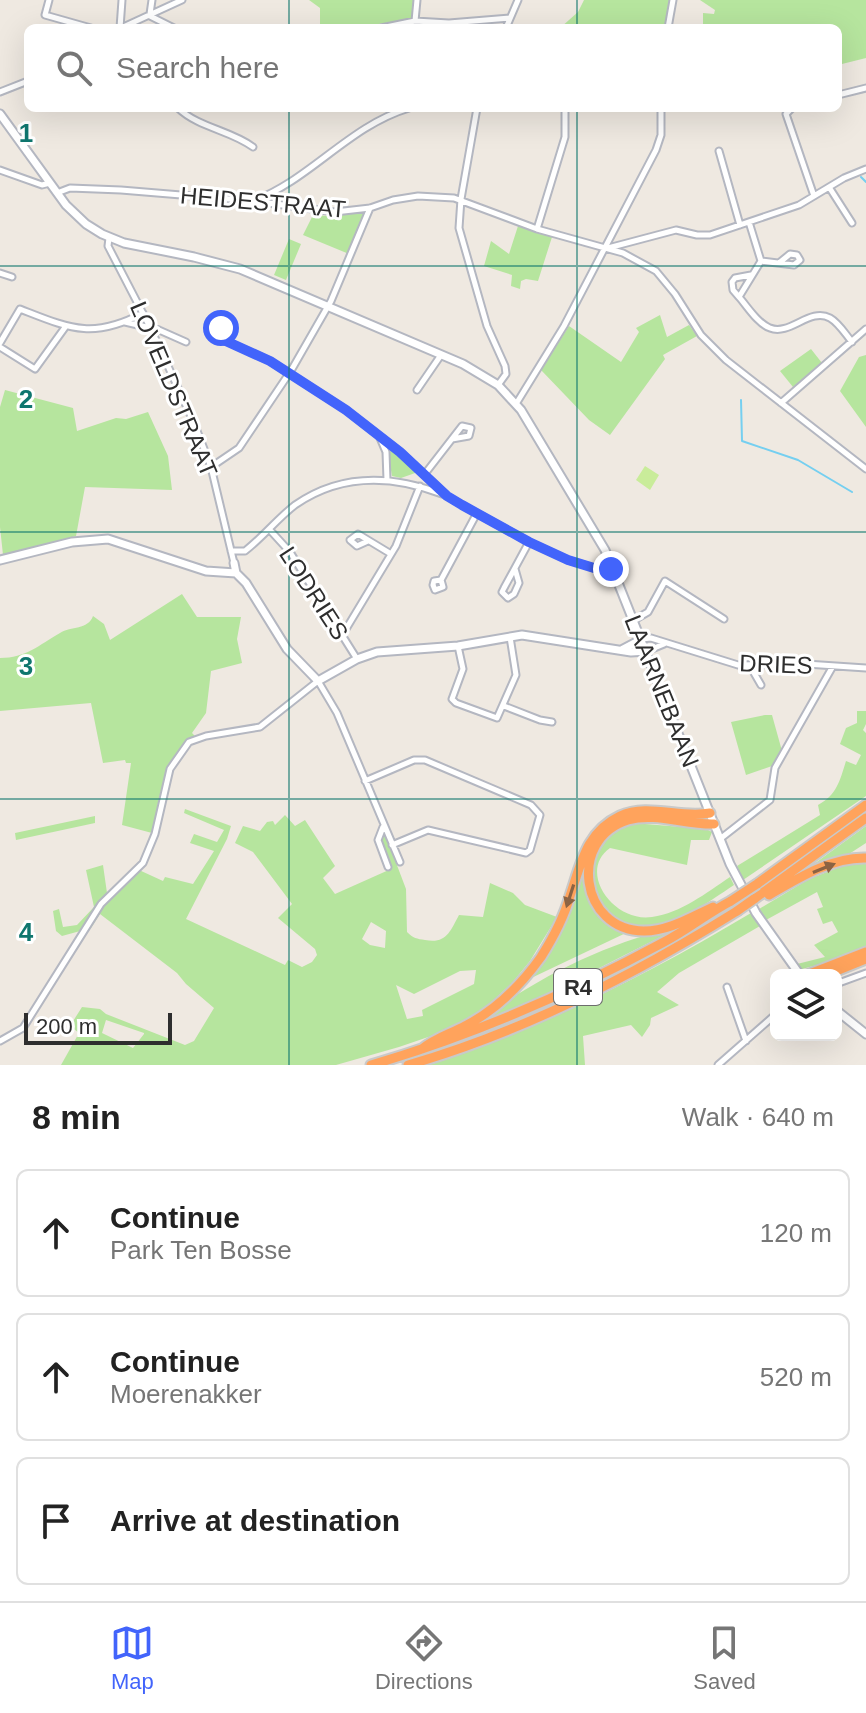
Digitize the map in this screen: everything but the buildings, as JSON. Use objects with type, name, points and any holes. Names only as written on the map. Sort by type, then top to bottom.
[{"type":"highway","name":"R4","points":[[371,1065],[486,1027],[558,997],[666,941],[757,884],[866,805]]},
{"type":"highway","points":[[422,1049],[433,1040],[477,1019],[522,982],[559,924],[584,851],[591,839],[609,822],[637,811],[712,818]]},
{"type":"highway","points":[[712,818],[640,818],[625,821],[604,835],[593,849],[587,879],[592,897],[602,913],[631,930],[665,928],[728,903]]},
{"type":"highway","name":"R4","points":[[408,1065],[516,1026],[667,952],[737,911],[866,818]]},
{"type":"highway","points":[[754,899],[762,898],[824,867],[847,859],[866,858]]},
{"type":"highway","points":[[822,969],[866,952]]},
{"type":"highway","points":[[841,969],[866,959]]},
{"type":"street","points":[[49,0],[45,15],[77,24]]},
{"type":"street","points":[[120,24],[122,0]]},
{"type":"street","points":[[149,15],[152,0]]},
{"type":"street","points":[[129,24],[182,0]]},
{"type":"street","points":[[415,21],[417,0]]},
{"type":"street","points":[[508,24],[518,0]]},
{"type":"street","points":[[669,24],[673,0]]},
{"type":"street","points":[[149,15],[166,24]]},
{"type":"street","points":[[400,24],[510,18]]},
{"type":"street","points":[[0,92],[24,83]]},
{"type":"street","points":[[842,94],[866,88]]},
{"type":"street","points":[[183,112],[196,122],[253,147]]},
{"type":"street","points":[[253,201],[276,193],[368,126],[400,112]]},
{"type":"street","points":[[476,112],[459,221],[462,243],[487,326],[506,370],[500,384]]},
{"type":"street","points":[[537,229],[565,137],[565,112]]},
{"type":"street","points":[[516,404],[564,326],[659,144],[661,112]]},
{"type":"street","points":[[788,112],[786,114],[814,196]]},
{"type":"street","name":"LAARNEBAAN","points":[[0,114],[57,193],[79,218],[109,238],[227,265],[442,354],[500,384],[516,404],[609,558],[720,839],[751,904],[796,969]]},
{"type":"street","points":[[719,151],[740,225]]},
{"type":"street","points":[[603,250],[676,230],[703,236],[740,225],[793,207],[866,169]]},
{"type":"street","points":[[0,170],[42,185],[50,183]]},
{"type":"street","points":[[829,187],[852,223]]},
{"type":"street","name":"HEIDESTRAAT","points":[[57,193],[70,188],[100,189],[253,201],[335,212],[422,196],[461,199],[537,229],[634,257],[656,271],[711,346],[866,469]]},
{"type":"street","points":[[273,205],[276,193]]},
{"type":"street","points":[[211,467],[239,448],[288,373],[329,306],[370,208]]},
{"type":"street","points":[[739,297],[761,261],[749,222]]},
{"type":"street","name":"LOVELDSTRAAT","points":[[109,238],[108,246],[151,329],[211,467],[236,573],[246,583],[287,649],[318,681]]},
{"type":"street","points":[[761,261],[779,263]]},
{"type":"street","points":[[0,273],[12,277]]},
{"type":"street","points":[[752,275],[735,278],[733,290],[765,326],[779,330],[820,315],[834,321],[852,342]]},
{"type":"street","points":[[66,326],[35,369],[0,345],[20,309],[66,326],[94,330],[143,313]]},
{"type":"street","points":[[124,322],[186,342]]},
{"type":"street","points":[[221,328],[215,340],[270,361],[288,373],[379,435],[447,496]]},
{"type":"street","points":[[781,403],[866,329]]},
{"type":"street","points":[[417,390],[442,354]]},
{"type":"street","points":[[379,435],[386,452],[387,480]]},
{"type":"street","points":[[424,475],[452,439]]},
{"type":"street","points":[[231,551],[245,551],[293,507],[328,488],[358,480],[387,480],[420,486],[447,496],[529,542],[594,568],[614,569]]},
{"type":"street","points":[[343,634],[349,629],[405,528],[420,486]]},
{"type":"street","points":[[441,580],[477,513]]},
{"type":"street","name":"LODRIES","points":[[269,529],[290,552],[357,659]]},
{"type":"street","points":[[0,560],[98,538],[126,543],[206,571],[236,573]]},
{"type":"street","points":[[368,541],[391,554]]},
{"type":"street","points":[[515,569],[519,583],[514,594],[508,598],[502,592],[529,542]]},
{"type":"street","points":[[594,568],[609,558]]},
{"type":"street","points":[[634,620],[648,612],[665,581],[724,619]]},
{"type":"street","points":[[0,1041],[23,1028],[101,904],[143,863],[155,834],[170,769],[189,742],[206,736],[255,730],[318,681],[357,659],[377,652],[458,646],[534,635],[631,652],[647,651],[665,644]]},
{"type":"street","points":[[458,646],[463,669],[452,699],[497,718],[516,671],[510,637]]},
{"type":"street","name":"DRIES","points":[[642,639],[651,638],[717,660],[750,666],[796,664],[866,668]]},
{"type":"street","points":[[623,649],[642,639]]},
{"type":"street","points":[[750,666],[761,685]]},
{"type":"street","points":[[720,839],[770,800],[775,768],[829,673],[829,666]]},
{"type":"street","points":[[318,681],[337,713],[400,862]]},
{"type":"street","points":[[504,706],[552,722]]},
{"type":"street","points":[[365,781],[414,760],[425,760],[531,805],[540,815],[530,850],[526,853],[428,830],[392,845]]},
{"type":"street","points":[[384,826],[378,840],[388,867]]},
{"type":"street","points":[[842,982],[866,973]]},
{"type":"street","points":[[727,987],[746,1041]]},
{"type":"street","points":[[842,1015],[866,1034]]},
{"type":"street","points":[[718,1065],[770,1019]]},
{"type":"green space","points":[[309,0],[415,0],[413,19],[379,24],[320,24],[320,8]]},
{"type":"green space","points":[[584,0],[672,0],[667,24],[564,24],[578,12]]},
{"type":"green space","points":[[700,0],[866,0],[866,58],[842,64],[842,24],[703,24],[703,13],[714,14],[715,10]]},
{"type":"green space","points":[[361,212],[364,215],[349,254],[303,235],[313,215]]},
{"type":"green space","points":[[518,226],[552,237],[538,281],[521,281],[520,289],[511,286],[512,275],[484,266],[491,241],[509,254]]},
{"type":"green space","points":[[289,239],[301,244],[286,280],[274,275]]},
{"type":"green space","points":[[660,315],[667,337],[689,325],[697,336],[663,355],[665,359],[610,435],[589,420],[541,370],[569,326],[621,362],[639,332],[636,328]]},
{"type":"green space","points":[[811,349],[822,363],[793,387],[780,371]]},
{"type":"green space","points":[[866,355],[866,427],[840,391],[859,357]]},
{"type":"green space","points":[[5,390],[73,408],[77,431],[116,418],[126,419],[148,412],[168,456],[172,490],[85,487],[76,536],[3,555],[0,527],[0,407]]},
{"type":"green space","points":[[389,446],[418,472],[401,478],[392,476]]},
{"type":"green space","points":[[645,466],[659,475],[650,490],[636,480]]},
{"type":"green space","points":[[182,594],[197,617],[241,617],[237,639],[242,663],[211,671],[206,713],[192,733],[195,736],[184,745],[169,767],[152,833],[122,825],[131,763],[125,760],[103,763],[91,703],[0,711],[0,658],[25,653],[64,631],[87,624],[93,616],[104,624],[110,640]]},
{"type":"green space","points":[[857,711],[866,711],[863,730],[866,733],[866,796],[743,880],[737,866],[820,815],[818,805],[834,792],[846,761],[856,765],[861,755],[840,744],[846,728],[857,723]]},
{"type":"green space","points":[[772,715],[782,751],[772,766],[746,775],[731,722]]},
{"type":"green space","points":[[185,809],[231,826],[186,919],[285,965],[288,960],[302,967],[312,962],[317,955],[315,949],[278,918],[292,904],[253,852],[235,843],[243,826],[260,831],[267,822],[273,821],[275,825],[285,815],[295,826],[305,820],[335,866],[323,878],[335,894],[391,869],[379,841],[384,831],[406,889],[407,932],[415,938],[432,941],[443,938],[459,915],[483,917],[490,883],[513,893],[525,905],[557,917],[530,961],[482,1011],[437,1034],[399,1047],[336,1065],[61,1065],[79,1033],[70,1026],[82,1007],[100,1009],[185,1045],[194,1041],[214,1008],[177,973],[100,914],[91,928],[62,936],[56,931],[53,911],[59,909],[63,927],[77,925],[94,907],[86,870],[103,865],[108,900],[139,870],[163,881],[165,877],[193,884],[214,851],[190,843],[194,834],[217,842],[224,830],[184,813]],"holes":[[[371,922],[386,931],[385,948],[370,945],[362,939]],[[476,970],[474,984],[422,1010],[423,1016],[407,1019],[396,985],[414,994],[460,971]],[[106,1020],[144,1034],[133,1048],[102,1033]]]},
{"type":"green space","points":[[95,816],[95,823],[16,840],[15,833]]},
{"type":"green space","points":[[633,823],[712,832],[709,840],[691,840],[687,865],[610,848],[597,869],[599,882],[613,904],[624,912],[638,917],[663,915],[693,902],[730,877],[734,885],[692,912],[658,926],[631,925],[618,919],[598,898],[593,885],[594,857],[609,837]]},
{"type":"green space","points":[[866,826],[866,843],[849,854],[803,872]]},
{"type":"green space","points":[[585,857],[587,886],[593,902],[628,932],[527,980],[545,956]]},
{"type":"green space","points":[[850,863],[866,863],[866,947],[843,958],[802,969],[797,964],[825,957],[814,945],[838,932],[832,921],[823,924],[817,909],[823,907],[817,892],[766,920],[759,909],[809,879]]},
{"type":"green space","points":[[751,913],[760,926],[679,973],[657,992],[679,1005],[651,1018],[642,1037],[631,1025],[583,1036],[585,1065],[429,1065],[554,1017],[674,957]]},
{"type":"green space","points":[[682,926],[544,996],[473,1025],[521,992],[572,964],[626,942]]},
{"type":"waterway","points":[[861,177],[866,182]]},
{"type":"waterway","points":[[741,400],[742,441],[798,460],[852,492]]},
{"type":"route","points":[[221,328],[217,337],[270,361],[346,410],[400,452],[447,496],[568,560],[594,568],[611,569]]}]
